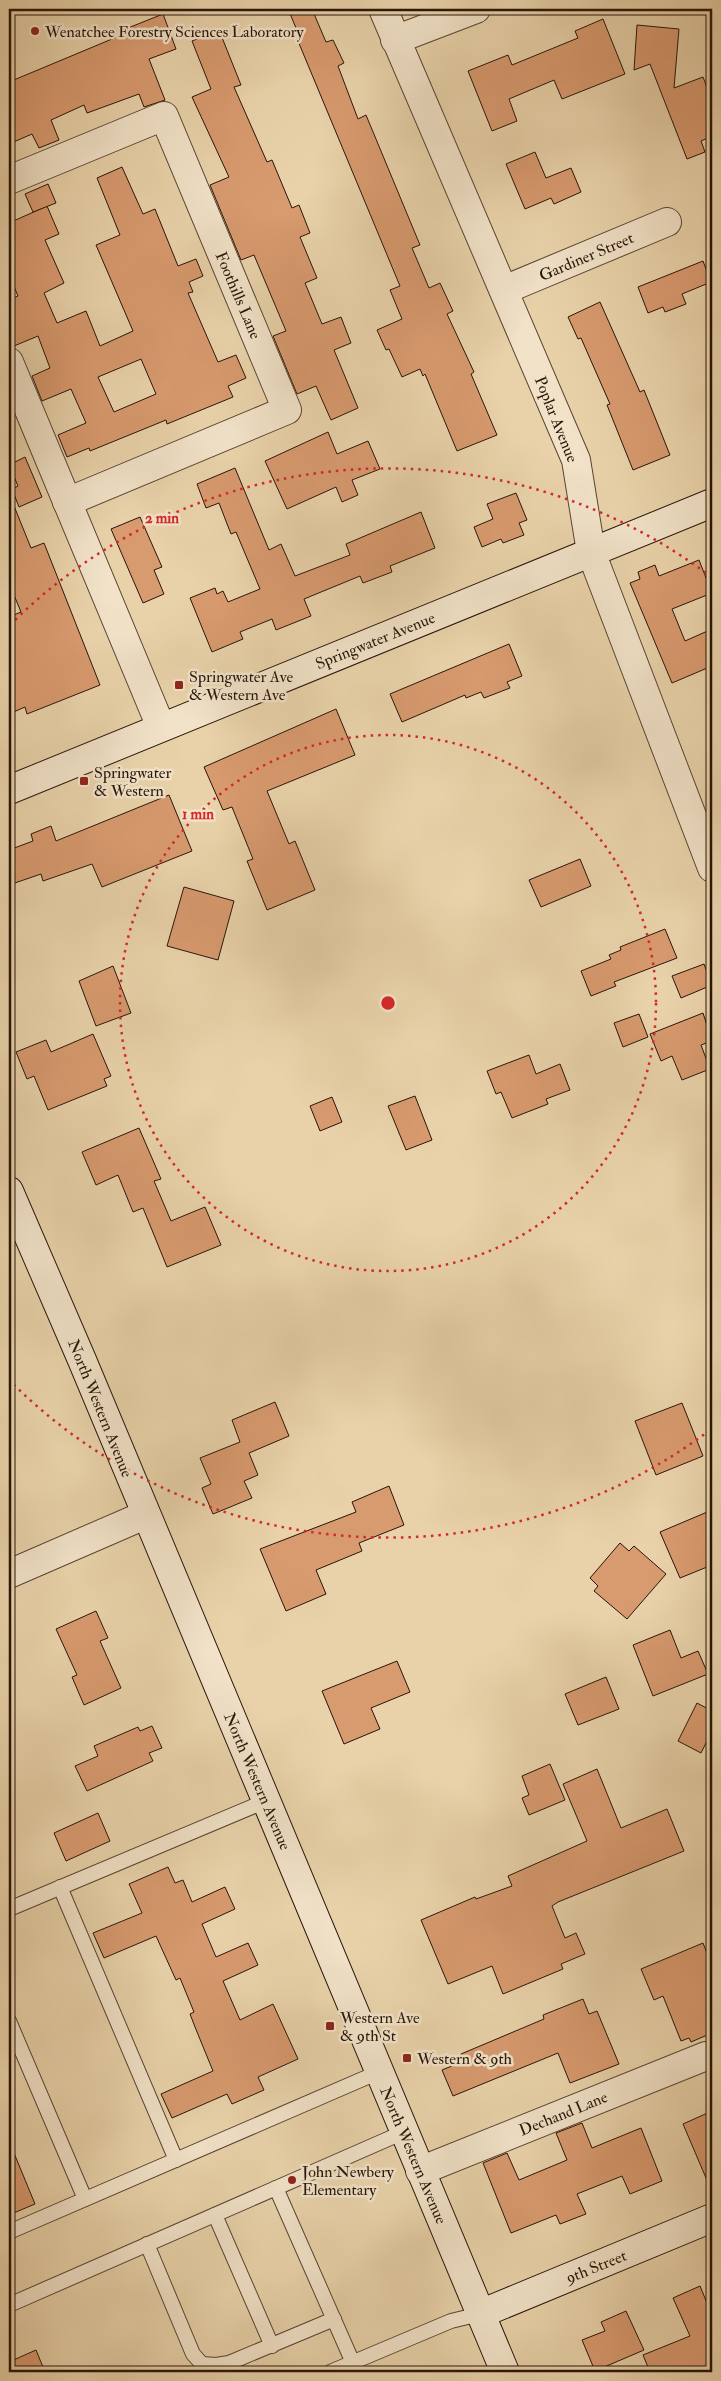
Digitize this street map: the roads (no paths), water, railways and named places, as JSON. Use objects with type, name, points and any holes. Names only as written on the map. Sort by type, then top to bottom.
[{"type":"street","name":"Poplar Avenue","points":[[383,9],[576,460],[591,552],[712,868]]},
{"type":"street","points":[[395,40],[476,9]]},
{"type":"street","name":"Foothills Lane","points":[[9,180],[164,116],[287,410],[67,502]]},
{"type":"street","name":"Gardiner Street","points":[[504,290],[667,222]]},
{"type":"street","points":[[9,362],[161,727]]},
{"type":"street","name":"Springwater Avenue","points":[[9,789],[712,503]]},
{"type":"street","name":"North Western Avenue","points":[[9,1191],[505,2372]]},
{"type":"street","points":[[9,1574],[145,1515]]},
{"type":"street","name":"Dechand Lane","points":[[420,2171],[706,2056]]},
{"type":"street","name":"9th Street","points":[[480,2314],[712,2218]]},
{"type":"lane","points":[[9,1909],[266,1801]]},
{"type":"lane","points":[[60,1887],[176,2160]]},
{"type":"lane","points":[[9,2021],[85,2200]]},
{"type":"lane","points":[[9,2232],[379,2072]]},
{"type":"lane","points":[[9,2305],[404,2132]]},
{"type":"lane","points":[[276,2188],[355,2367]]},
{"type":"lane","points":[[215,2215],[272,2346]]},
{"type":"lane","points":[[147,2244],[193,2354],[202,2364],[230,2363],[334,2319]]},
{"type":"lane","points":[[330,2372],[355,2367],[451,2321],[480,2314]]},
{"type":"place","name":"Wenatchee Forestry Sciences Laboratory","points":[[35,31]]},
{"type":"place","name":"Springwater Ave & Western Ave","points":[[179,685]]},
{"type":"place","name":"Springwater & Western","points":[[84,781]]},
{"type":"place","name":"Western Ave & 9th St","points":[[330,2026]]},
{"type":"place","name":"Western & 9th","points":[[407,2058]]},
{"type":"place","name":"John Newbery Elementary","points":[[292,2180]]}]
